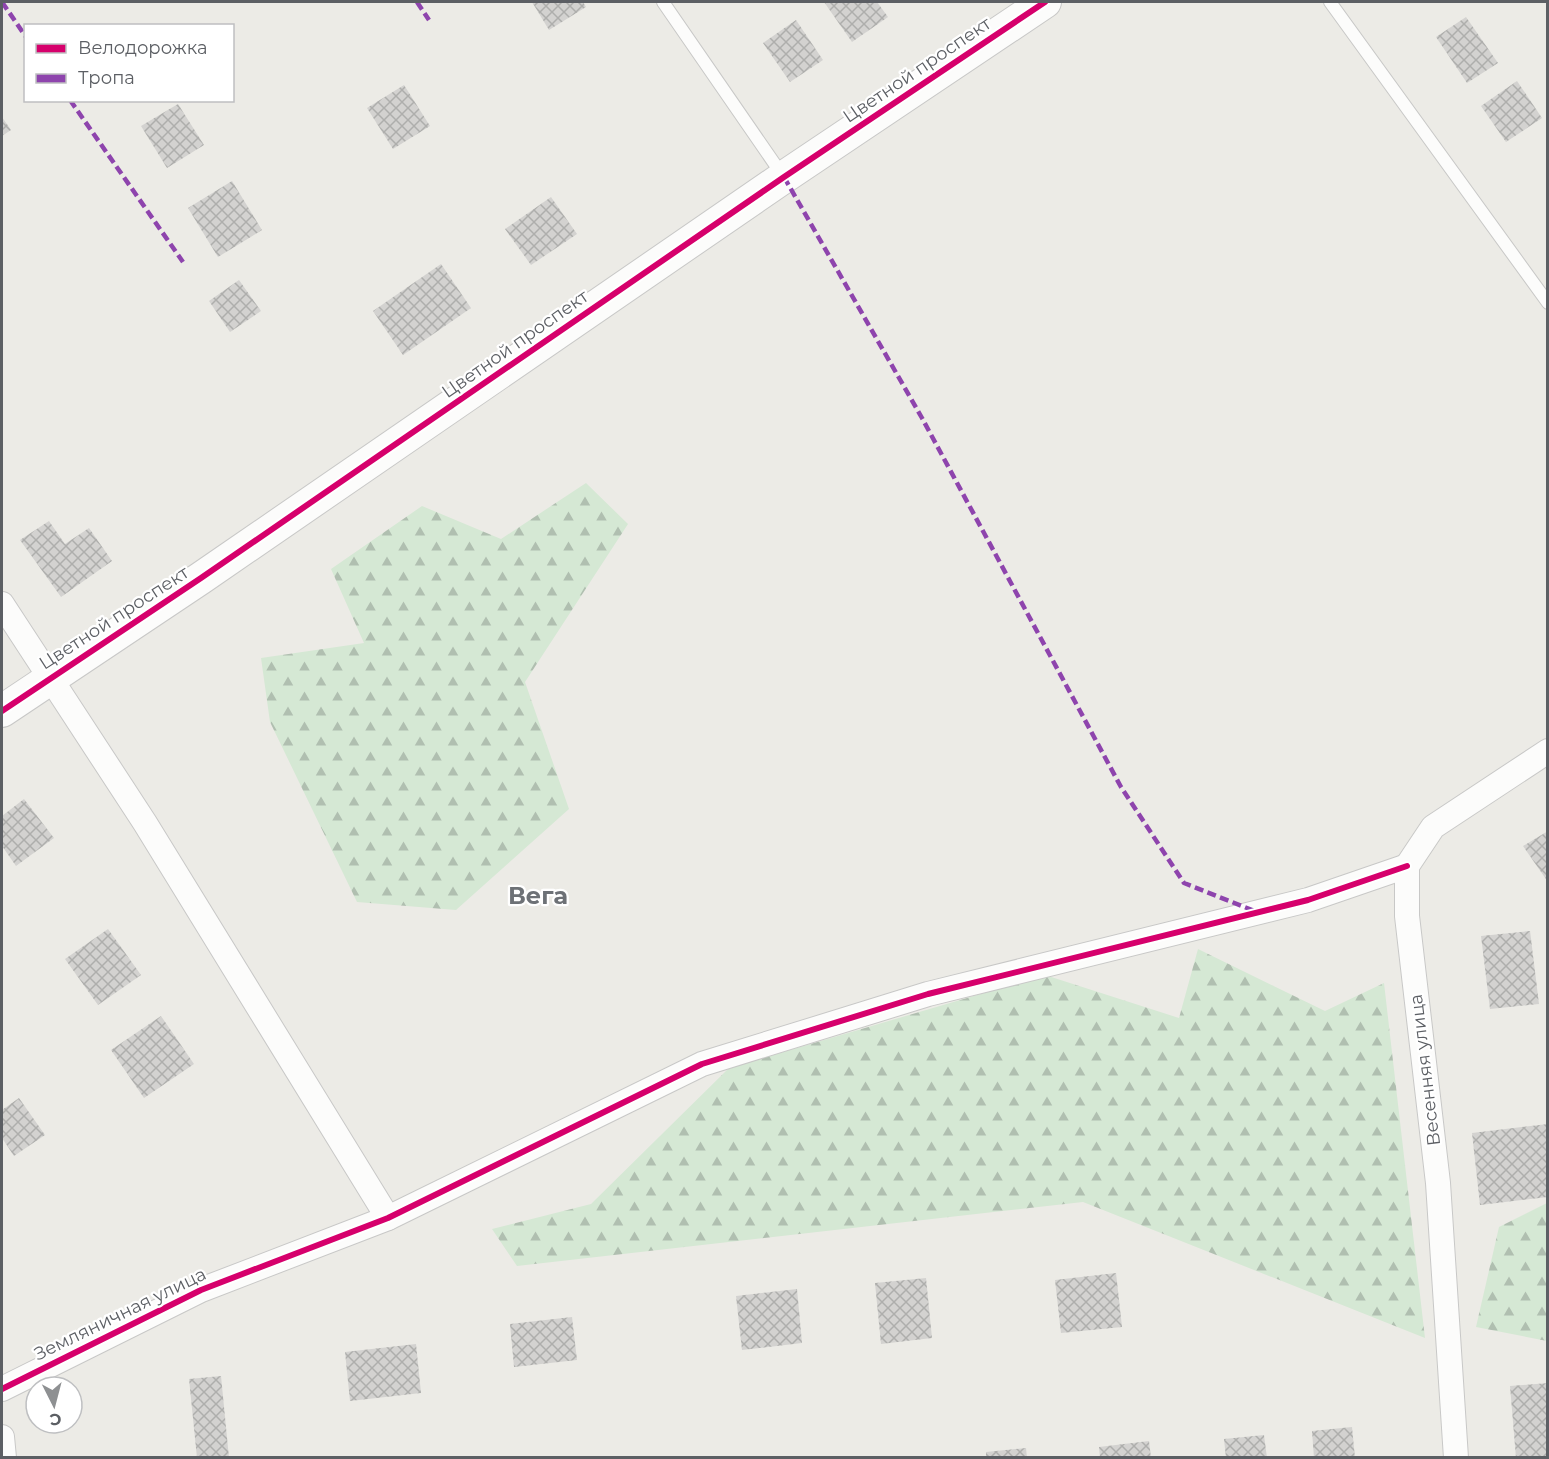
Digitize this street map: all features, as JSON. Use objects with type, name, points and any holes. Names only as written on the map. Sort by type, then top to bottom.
[{"type":"street","name":"Цветной проспект","points":[[2,711],[201,578],[784,177],[1046,2]]},
{"type":"street","points":[[2,604],[145,823],[388,1218]]},
{"type":"street","points":[[1407,866],[1432,827],[1548,751]]},
{"type":"street","name":"Земляничная улица","points":[[2,1389],[201,1290],[388,1218],[702,1064],[928,994],[1308,900],[1407,866]]},
{"type":"street","name":"Весенняя улица","points":[[1407,866],[1407,916],[1438,1182],[1456,1458]]},
{"type":"street","points":[[2,1437],[4,1458]]},
{"type":"lane","points":[[663,2],[784,177]]},
{"type":"lane","points":[[1330,2],[1548,303]]},
{"type":"green space","points":[[586,483],[628,524],[525,682],[569,809],[456,910],[357,902],[270,722],[261,658],[364,643],[331,569],[422,506],[501,539]]},
{"type":"green space","points":[[1198,949],[1325,1011],[1384,983],[1425,1338],[1083,1202],[517,1266],[492,1229],[591,1204],[729,1068],[1045,975],[1179,1018]]},
{"type":"green space","points":[[1547,1203],[1547,1341],[1476,1327],[1499,1227]]},
{"type":"building","points":[[532,2],[583,2],[586,7],[549,30]]},
{"type":"building","points":[[824,2],[877,2],[888,17],[852,42]]},
{"type":"building","points":[[1466,17],[1498,63],[1467,83],[1436,37]]},
{"type":"building","points":[[796,20],[823,60],[790,82],[763,43]]},
{"type":"building","points":[[1517,81],[1542,118],[1506,142],[1481,106]]},
{"type":"building","points":[[404,85],[430,126],[393,149],[367,108]]},
{"type":"building","points":[[178,104],[204,145],[167,168],[141,126]]},
{"type":"building","points":[[2,117],[11,130],[2,136]]},
{"type":"building","points":[[232,181],[262,230],[218,257],[188,208]]},
{"type":"building","points":[[551,197],[577,234],[531,265],[505,229]]},
{"type":"building","points":[[441,264],[471,308],[403,355],[373,311]]},
{"type":"building","points":[[239,280],[261,311],[230,332],[209,301]]},
{"type":"building","points":[[49,521],[65,544],[89,528],[112,561],[61,597],[20,540]]},
{"type":"building","points":[[24,799],[54,838],[16,866],[2,846],[2,816]]},
{"type":"building","points":[[1548,831],[1548,882],[1523,846]]},
{"type":"building","points":[[108,929],[141,975],[98,1005],[65,959]]},
{"type":"building","points":[[1530,931],[1539,1004],[1490,1009],[1481,936]]},
{"type":"building","points":[[161,1016],[194,1064],[144,1098],[111,1050]]},
{"type":"building","points":[[19,1098],[45,1135],[14,1156],[2,1138],[2,1110]]},
{"type":"building","points":[[1548,1124],[1548,1197],[1480,1205],[1472,1133]]},
{"type":"building","points":[[1116,1273],[1122,1327],[1061,1333],[1055,1280]]},
{"type":"building","points":[[926,1278],[932,1338],[881,1344],[875,1283]]},
{"type":"building","points":[[797,1289],[802,1343],[742,1350],[736,1296]]},
{"type":"building","points":[[572,1317],[577,1360],[514,1367],[510,1324]]},
{"type":"building","points":[[416,1344],[421,1393],[350,1401],[345,1352]]},
{"type":"building","points":[[221,1376],[229,1458],[197,1458],[189,1379]]},
{"type":"building","points":[[1548,1383],[1548,1458],[1516,1458],[1510,1386]]},
{"type":"building","points":[[1352,1427],[1355,1458],[1314,1458],[1312,1431]]},
{"type":"building","points":[[1264,1435],[1267,1458],[1226,1458],[1224,1439]]},
{"type":"building","points":[[1149,1441],[1151,1458],[1100,1458],[1099,1447]]},
{"type":"building","points":[[1026,1448],[1027,1458],[986,1458],[986,1452]]},
{"type":"marked path","points":[[2,2],[24,34]]},
{"type":"marked path","points":[[417,2],[429,20]]},
{"type":"marked path","points":[[71,102],[183,262]]},
{"type":"marked path","points":[[784,177],[922,418],[1121,787],[1184,883],[1257,912]]},
{"type":"cycle path","points":[[2,711],[201,578],[784,177],[1045,2]]},
{"type":"cycle path","points":[[2,1389],[201,1290],[388,1218],[702,1064],[928,994],[1308,900],[1407,866]]},
{"type":"district","name":"Вега","points":[[538,895]]}]
